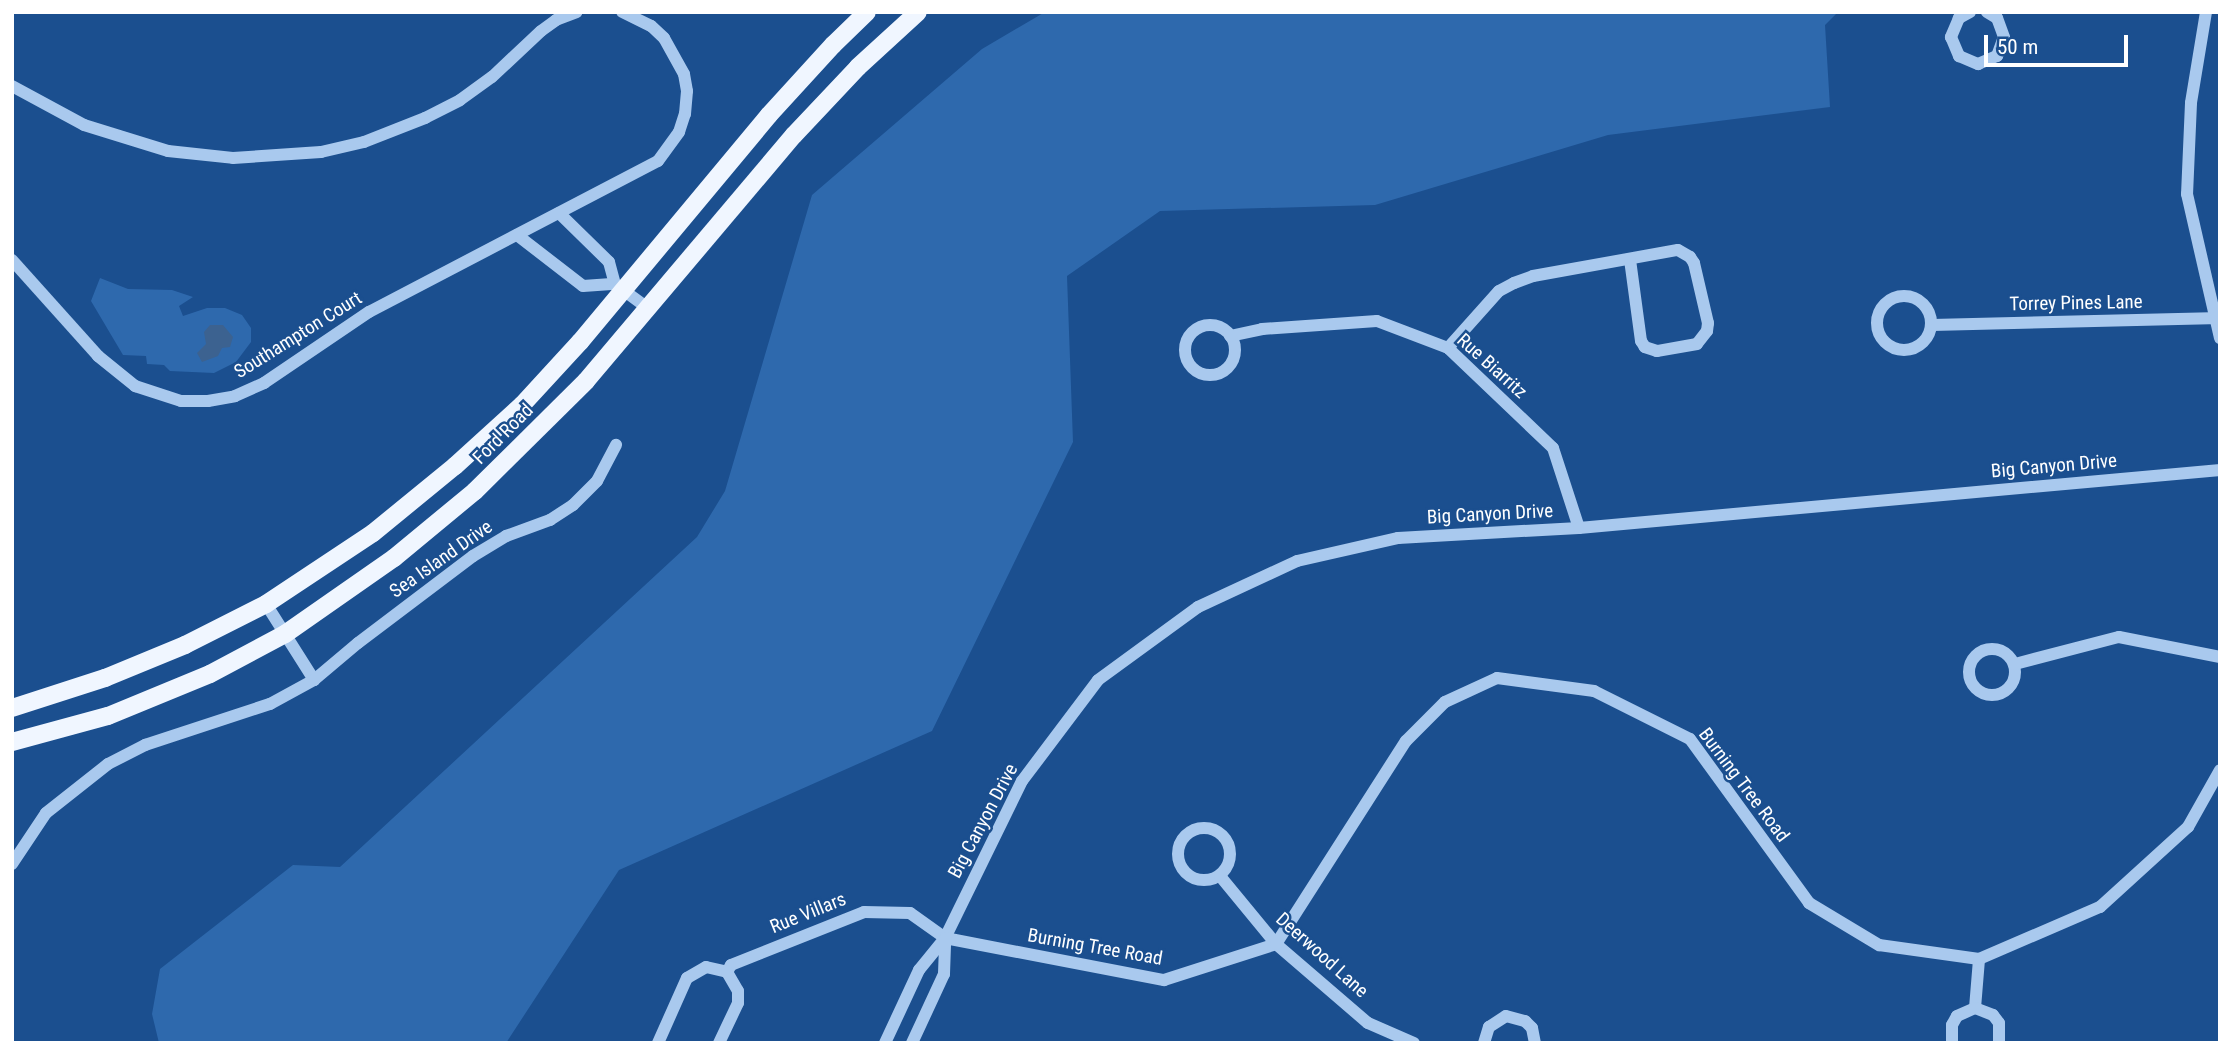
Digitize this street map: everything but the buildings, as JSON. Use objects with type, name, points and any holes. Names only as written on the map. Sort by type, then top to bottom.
[{"type":"main road","name":"Ford Road","points":[[12,708],[105,678],[185,645],[266,604],[373,533],[455,466],[522,405],[619,286],[769,115],[867,12]]},
{"type":"main road","name":"Ford Road","points":[[12,742],[107,716],[210,674],[285,634],[394,558],[475,491],[586,381],[794,135],[858,67],[918,12]]},
{"type":"street","points":[[12,86],[84,125],[168,150],[233,158],[321,152],[364,142],[448,106],[492,77],[556,20],[577,12]]},
{"type":"street","name":"Southampton Court","points":[[12,260],[113,371],[154,395],[181,401],[208,401],[235,396],[264,383],[369,312],[658,161],[679,132],[685,114],[687,92],[677,57],[664,38],[651,26],[622,12]]},
{"type":"street","points":[[1970,12],[1959,19],[1951,37],[1959,56],[1978,64],[1988,62],[2002,47],[2004,37],[1996,14]]},
{"type":"street","points":[[2206,12],[2191,103],[2187,194],[2220,338]]},
{"type":"street","points":[[559,214],[609,262],[619,286],[649,309]]},
{"type":"street","points":[[517,235],[583,286],[619,286]]},
{"type":"street","points":[[1448,348],[1499,291],[1514,283],[1533,276],[1678,250],[1690,257],[1708,323],[1707,331],[1698,344],[1657,351],[1645,347],[1630,260]]},
{"type":"street","points":[[1906,295],[1925,304],[1932,324],[1923,344],[1903,351],[1884,342],[1877,322],[1886,302],[1906,295]]},
{"type":"street","name":"Torrey Pines Lane","points":[[1932,324],[2217,319]]},
{"type":"street","name":"Rue Biarritz","points":[[1230,336],[1234,354],[1224,370],[1205,375],[1189,364],[1185,346],[1195,330],[1214,326],[1230,336],[1262,329],[1377,321],[1448,348],[1553,448],[1579,528]]},
{"type":"street","name":"Sea Island Drive","points":[[12,864],[46,813],[108,764],[145,745],[270,704],[314,680],[358,643],[473,556],[506,536],[550,520],[573,505],[597,481],[616,445]]},
{"type":"street","name":"Big Canyon Drive","points":[[885,1043],[919,970],[945,938],[1022,781],[1098,680],[1198,607],[1297,561],[1398,538],[1579,528],[2220,470]]},
{"type":"street","points":[[266,604],[314,680]]},
{"type":"street","points":[[2015,664],[2119,637],[2220,657]]},
{"type":"street","name":"Burning Tree Road","points":[[945,938],[1164,981],[1276,944],[1406,741],[1445,702],[1497,678],[1594,691],[1690,738],[1809,903],[1879,945],[1979,960]]},
{"type":"street","points":[[1975,1008],[1979,960],[2100,908],[2188,827],[2220,769]]},
{"type":"street","points":[[1208,828],[1226,838],[1230,858],[1220,876],[1200,881],[1182,870],[1177,850],[1188,833],[1208,828]]},
{"type":"street","name":"Deerwood Lane","points":[[1220,876],[1276,944],[1368,1023],[1414,1043]]},
{"type":"street","name":"Rue Villars","points":[[658,1043],[687,978],[706,967],[727,972],[731,965],[864,912],[911,914],[945,938]]},
{"type":"street","name":"Big Canyon Drive","points":[[912,1043],[944,974],[945,938]]},
{"type":"street","points":[[719,1043],[738,1003],[738,991],[727,972]]},
{"type":"street","points":[[1952,1043],[1952,1025],[1957,1016],[1975,1008],[1993,1014],[2001,1032],[1999,1043]]},
{"type":"street","points":[[1484,1043],[1489,1027],[1506,1016],[1525,1021],[1532,1028],[1535,1043]]},
{"type":"shaded area","points":[[1045,12],[1838,12],[1825,25],[1830,107],[1608,135],[1375,205],[1160,211],[1067,276],[1073,442],[932,731],[619,870],[506,1043],[159,1043],[152,1014],[160,969],[293,865],[340,867],[697,537],[725,491],[812,195],[982,49]]},
{"type":"shaded area","points":[[100,278],[128,289],[172,290],[193,297],[179,306],[183,316],[207,308],[225,308],[242,315],[251,328],[251,342],[236,362],[214,373],[170,371],[164,365],[147,364],[146,356],[123,355],[91,301]]},
{"type":"shaded area","points":[[210,325],[223,325],[233,337],[230,347],[222,348],[218,356],[202,362],[197,353],[206,344],[204,332]]}]
